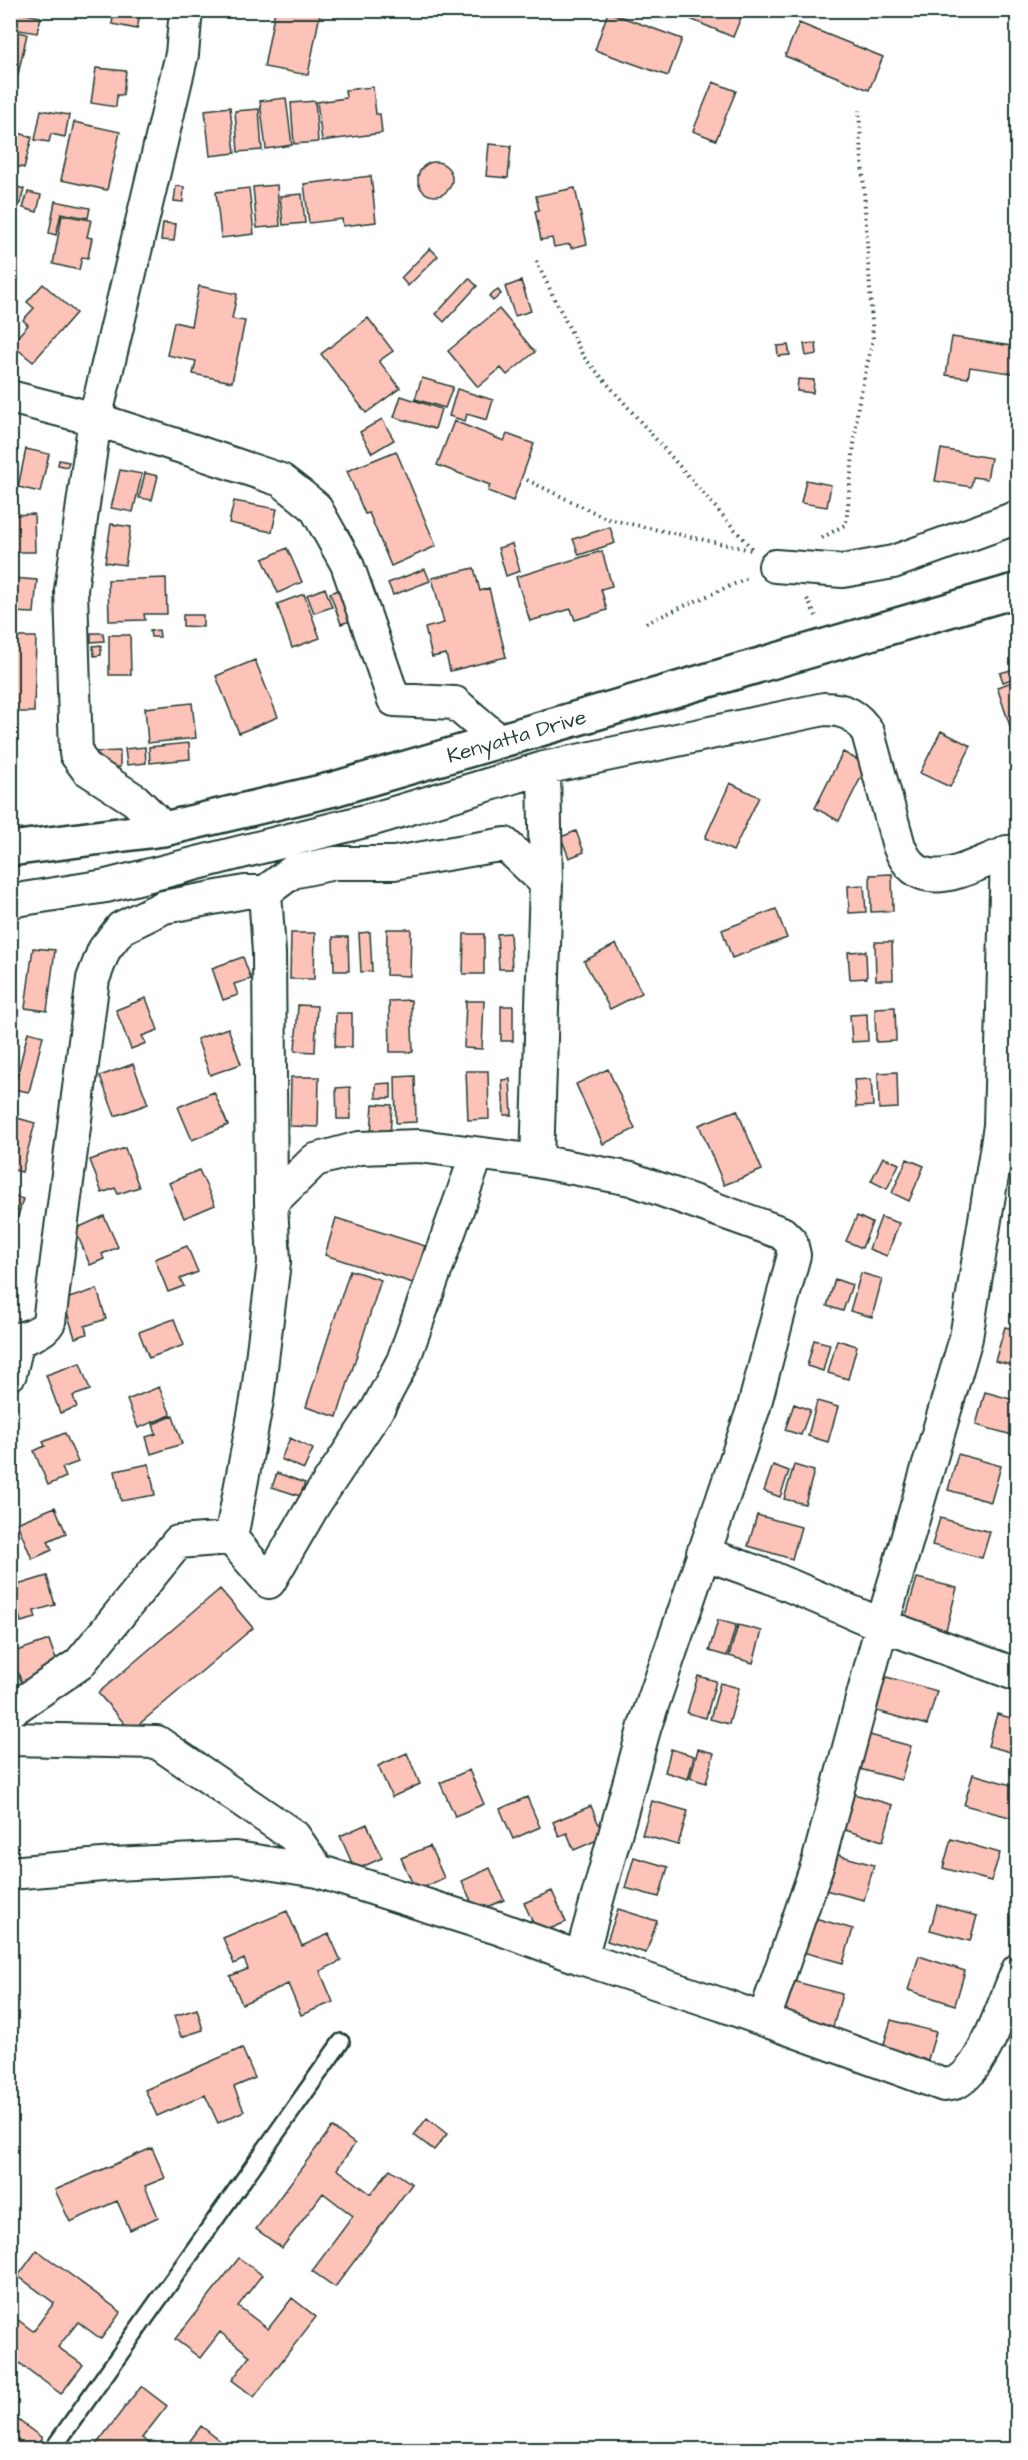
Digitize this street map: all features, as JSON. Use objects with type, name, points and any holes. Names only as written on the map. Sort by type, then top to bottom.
[{"type":"main road","name":"Kenyatta Drive","points":[[10,849],[164,828],[334,789],[1017,590]]},
{"type":"street","points":[[164,828],[135,800],[87,770],[76,754],[71,590],[95,419],[182,54],[186,10]]},
{"type":"street","points":[[10,397],[95,419],[281,480],[315,507],[347,564],[394,700],[455,703],[499,741]]},
{"type":"street","points":[[775,566],[843,571],[893,562],[1017,517]]},
{"type":"street","points":[[10,901],[106,886],[377,818],[544,768],[824,709],[838,709],[851,713],[868,733],[899,846],[903,858],[912,867],[929,875],[948,876],[1012,851],[1000,1126],[968,1326],[882,1625],[818,1863],[764,2019]]},
{"type":"street","points":[[537,1161],[546,883],[544,768]]},
{"type":"street","points":[[10,1374],[14,1339],[45,1328],[49,1322],[93,980],[104,950],[121,928],[164,907],[244,892],[265,891],[292,872],[335,863],[394,863],[505,844],[546,883]]},
{"type":"street","points":[[231,1538],[257,1400],[272,1274],[269,952],[265,891]]},
{"type":"street","points":[[271,1203],[315,1160],[359,1148],[418,1146],[537,1161],[631,1179],[782,1233],[791,1242],[794,1255],[754,1407],[645,1726],[581,1958]]},
{"type":"street","points":[[231,1538],[269,1582],[315,1503],[377,1410],[403,1361],[477,1154]]},
{"type":"street","points":[[10,1711],[79,1664],[178,1542],[231,1538]]},
{"type":"street","points":[[703,1553],[770,1577],[882,1625],[1017,1675]]},
{"type":"street","points":[[10,1739],[158,1742],[294,1836],[318,1871]]},
{"type":"street","points":[[10,1873],[114,1864],[236,1858],[318,1871],[498,1928],[764,2019],[944,2085],[957,2082],[969,2072],[989,2041],[1017,1970]]},
{"type":"lane","points":[[52,2450],[340,2042]]},
{"type":"path","points":[[816,542],[846,524],[858,405],[873,339],[859,110]]},
{"type":"path","points":[[527,480],[608,519],[754,551],[583,356],[536,261]]},
{"type":"path","points":[[646,623],[775,566],[800,584],[831,644]]},
{"type":"building","points":[[114,10],[141,10],[137,29],[112,24]]},
{"type":"building","points":[[275,10],[303,10],[320,14],[308,75],[264,67]]},
{"type":"building","points":[[669,10],[744,10],[733,37]]},
{"type":"building","points":[[16,12],[41,17],[37,33],[13,29]]},
{"type":"building","points":[[608,12],[682,39],[668,76],[595,50]]},
{"type":"building","points":[[799,23],[883,57],[869,90],[785,56]]},
{"type":"building","points":[[10,30],[27,34],[15,88],[10,87]]},
{"type":"building","points":[[96,68],[126,71],[123,95],[117,95],[116,107],[91,103]]},
{"type":"building","points":[[713,82],[736,91],[716,140],[693,131]]},
{"type":"building","points":[[373,87],[376,114],[380,114],[382,133],[322,141],[317,102],[346,98],[345,90]]},
{"type":"building","points":[[286,98],[292,145],[266,149],[260,101]]},
{"type":"building","points":[[315,101],[318,142],[294,144],[291,103]]},
{"type":"building","points":[[230,107],[235,153],[210,156],[205,110]]},
{"type":"building","points":[[259,109],[262,150],[238,152],[235,111]]},
{"type":"building","points":[[41,110],[69,115],[65,137],[51,134],[49,142],[35,140]]},
{"type":"building","points":[[74,122],[120,132],[107,190],[61,180]]},
{"type":"building","points":[[12,131],[32,137],[24,168],[10,164]]},
{"type":"building","points":[[489,144],[511,146],[508,178],[486,176]]},
{"type":"building","points":[[435,162],[447,167],[452,179],[447,191],[435,196],[423,191],[418,179],[423,167]]},
{"type":"building","points":[[371,176],[376,222],[343,226],[342,219],[309,223],[304,184]]},
{"type":"building","points":[[11,185],[24,189],[20,204],[10,201]]},
{"type":"building","points":[[277,185],[280,226],[257,228],[253,187]]},
{"type":"building","points":[[176,186],[184,187],[183,202],[174,201]]},
{"type":"building","points":[[249,188],[254,234],[221,238],[216,192]]},
{"type":"building","points":[[575,188],[587,244],[571,248],[570,244],[554,247],[552,238],[541,240],[535,211],[539,210],[536,196]]},
{"type":"building","points":[[28,192],[41,195],[37,212],[23,208]]},
{"type":"building","points":[[302,194],[305,223],[283,225],[280,196]]},
{"type":"building","points":[[55,201],[90,208],[88,218],[61,213],[56,235],[49,233]]},
{"type":"building","points":[[62,215],[91,220],[87,237],[92,238],[88,258],[82,257],[79,270],[53,264]]},
{"type":"building","points":[[163,223],[176,224],[174,241],[161,240]]},
{"type":"building","points":[[430,248],[438,256],[408,286],[401,278]]},
{"type":"building","points":[[469,278],[477,286],[444,322],[436,314]]},
{"type":"building","points":[[521,281],[531,311],[515,316],[505,287]]},
{"type":"building","points":[[43,284],[76,313],[33,362],[11,344],[28,325],[23,320],[34,308],[27,302]]},
{"type":"building","points":[[199,286],[237,294],[232,319],[245,321],[232,382],[193,374],[196,361],[167,355],[174,322],[191,326]]},
{"type":"building","points":[[498,290],[501,294],[493,301],[489,296]]},
{"type":"building","points":[[499,309],[535,352],[507,375],[501,368],[478,387],[448,351]]},
{"type":"building","points":[[368,318],[393,351],[379,361],[400,388],[366,413],[321,354]]},
{"type":"building","points":[[952,337],[1018,347],[1017,374],[970,367],[968,378],[946,375]]},
{"type":"building","points":[[816,343],[817,354],[806,356],[804,344]]},
{"type":"building","points":[[788,345],[790,355],[778,356],[777,346]]},
{"type":"building","points":[[422,378],[453,387],[445,408],[415,399]]},
{"type":"building","points":[[798,379],[814,380],[813,393],[797,391]]},
{"type":"building","points":[[457,389],[493,400],[487,420],[467,414],[465,421],[449,416]]},
{"type":"building","points":[[401,396],[441,409],[435,429],[394,417]]},
{"type":"building","points":[[382,419],[394,440],[372,453],[360,432]]},
{"type":"building","points":[[454,421],[504,441],[507,434],[534,444],[513,501],[488,491],[490,485],[437,465]]},
{"type":"building","points":[[26,449],[49,454],[40,492],[18,487]]},
{"type":"building","points":[[941,449],[991,458],[987,479],[973,477],[971,487],[935,481]]},
{"type":"building","points":[[396,451],[436,546],[391,566],[369,513],[365,514],[347,471]]},
{"type":"building","points":[[59,460],[69,462],[67,467],[58,465]]},
{"type":"building","points":[[120,470],[142,474],[133,512],[111,508]]},
{"type":"building","points":[[145,473],[158,476],[152,500],[139,498]]},
{"type":"building","points":[[806,480],[831,485],[827,507],[801,503]]},
{"type":"building","points":[[234,501],[277,509],[272,532],[229,523]]},
{"type":"building","points":[[34,514],[35,552],[11,552],[10,515]]},
{"type":"building","points":[[111,524],[131,527],[125,565],[105,562]]},
{"type":"building","points":[[610,527],[615,543],[579,555],[573,539]]},
{"type":"building","points":[[512,544],[520,571],[506,576],[498,548]]},
{"type":"building","points":[[287,548],[302,582],[278,593],[263,559]]},
{"type":"building","points":[[602,551],[612,586],[601,589],[607,610],[575,620],[571,609],[530,621],[516,577]]},
{"type":"building","points":[[474,568],[480,591],[489,588],[506,657],[450,671],[446,654],[432,657],[425,628],[444,623],[432,578]]},
{"type":"building","points":[[425,569],[430,581],[393,595],[388,583]]},
{"type":"building","points":[[12,578],[37,580],[34,613],[10,612]]},
{"type":"building","points":[[166,578],[167,614],[144,614],[145,620],[109,621],[108,580]]},
{"type":"building","points":[[325,588],[332,607],[314,613],[307,595]]},
{"type":"building","points":[[345,588],[356,619],[341,624],[330,593]]},
{"type":"building","points":[[304,594],[320,638],[292,648],[277,604]]},
{"type":"building","points":[[183,615],[203,615],[203,627],[183,626]]},
{"type":"building","points":[[159,630],[160,637],[151,637],[150,631]]},
{"type":"building","points":[[91,633],[103,633],[104,641],[91,642]]},
{"type":"building","points":[[109,635],[130,635],[131,675],[109,675]]},
{"type":"building","points":[[13,637],[36,637],[34,712],[10,712],[10,648],[13,648]]},
{"type":"building","points":[[101,645],[101,655],[94,656],[93,646]]},
{"type":"building","points":[[255,660],[278,717],[239,733],[216,676]]},
{"type":"building","points":[[1018,668],[1018,677],[1003,682],[1000,673]]},
{"type":"building","points":[[1018,680],[1018,730],[1012,732],[997,687]]},
{"type":"building","points":[[192,703],[196,738],[148,743],[145,708]]},
{"type":"building","points":[[941,731],[971,746],[950,787],[920,773]]},
{"type":"building","points":[[189,743],[190,759],[150,763],[149,747]]},
{"type":"building","points":[[145,747],[146,763],[127,765],[125,749]]},
{"type":"building","points":[[120,751],[120,767],[96,767],[96,752]]},
{"type":"building","points":[[843,752],[867,765],[839,821],[815,808]]},
{"type":"building","points":[[730,783],[759,797],[733,851],[705,838]]},
{"type":"building","points":[[576,831],[584,852],[569,858],[561,837]]},
{"type":"building","points":[[892,874],[893,911],[871,912],[870,875]]},
{"type":"building","points":[[864,885],[866,912],[849,913],[848,886]]},
{"type":"building","points":[[776,909],[787,938],[732,958],[722,930]]},
{"type":"building","points":[[387,929],[411,929],[410,976],[386,975]]},
{"type":"building","points":[[370,932],[372,971],[361,972],[359,933]]},
{"type":"building","points":[[291,933],[315,933],[314,979],[290,979]]},
{"type":"building","points":[[510,933],[512,969],[499,969],[497,934]]},
{"type":"building","points":[[464,934],[484,934],[484,974],[463,974]]},
{"type":"building","points":[[333,937],[348,937],[349,971],[334,971]]},
{"type":"building","points":[[875,942],[892,942],[893,980],[876,980]]},
{"type":"building","points":[[616,944],[642,993],[610,1009],[584,961]]},
{"type":"building","points":[[33,948],[55,950],[47,1011],[25,1008]]},
{"type":"building","points":[[866,951],[867,978],[850,979],[848,952]]},
{"type":"building","points":[[243,957],[251,979],[234,984],[238,995],[223,1000],[212,968]]},
{"type":"building","points":[[146,998],[158,1030],[142,1036],[146,1043],[131,1049],[116,1010]]},
{"type":"building","points":[[411,1000],[413,1052],[390,1052],[389,1001]]},
{"type":"building","points":[[466,1001],[484,1001],[482,1049],[464,1048]]},
{"type":"building","points":[[298,1005],[317,1006],[315,1052],[295,1051]]},
{"type":"building","points":[[501,1006],[513,1006],[513,1041],[501,1041]]},
{"type":"building","points":[[895,1007],[896,1041],[876,1042],[875,1008]]},
{"type":"building","points":[[336,1013],[352,1013],[352,1047],[335,1047]]},
{"type":"building","points":[[867,1014],[868,1041],[852,1042],[850,1015]]},
{"type":"building","points":[[228,1028],[241,1064],[210,1075],[197,1039]]},
{"type":"building","points":[[28,1032],[43,1036],[29,1092],[14,1089]]},
{"type":"building","points":[[133,1064],[148,1104],[115,1116],[100,1076]]},
{"type":"building","points":[[608,1069],[635,1129],[603,1144],[576,1084]]},
{"type":"building","points":[[466,1071],[488,1071],[489,1119],[468,1120]]},
{"type":"building","points":[[897,1072],[898,1108],[879,1109],[878,1073]]},
{"type":"building","points":[[415,1076],[416,1122],[396,1123],[395,1077]]},
{"type":"building","points":[[291,1077],[319,1077],[318,1127],[290,1126]]},
{"type":"building","points":[[510,1079],[512,1115],[504,1115],[502,1080]]},
{"type":"building","points":[[871,1079],[873,1106],[856,1107],[854,1080]]},
{"type":"building","points":[[391,1083],[391,1098],[376,1098],[376,1084]]},
{"type":"building","points":[[350,1087],[351,1119],[337,1119],[336,1088]]},
{"type":"building","points":[[214,1092],[228,1125],[192,1140],[178,1107]]},
{"type":"building","points":[[373,1104],[392,1105],[390,1136],[371,1135]]},
{"type":"building","points":[[737,1110],[762,1170],[724,1185],[699,1125]]},
{"type":"building","points":[[14,1117],[35,1123],[22,1172],[10,1169],[10,1132]]},
{"type":"building","points":[[125,1148],[139,1187],[118,1194],[115,1188],[102,1193],[90,1160]]},
{"type":"building","points":[[883,1157],[899,1164],[887,1189],[871,1181]]},
{"type":"building","points":[[907,1159],[924,1166],[909,1201],[892,1193]]},
{"type":"building","points":[[199,1170],[215,1205],[184,1218],[169,1183]]},
{"type":"building","points":[[10,1195],[23,1199],[10,1245]]},
{"type":"building","points":[[104,1216],[118,1247],[102,1254],[104,1259],[90,1265],[75,1229]]},
{"type":"building","points":[[857,1216],[872,1223],[862,1248],[846,1241]]},
{"type":"building","points":[[881,1217],[899,1223],[887,1256],[869,1249]]},
{"type":"building","points":[[336,1218],[425,1246],[413,1283],[325,1255]]},
{"type":"building","points":[[187,1246],[198,1272],[180,1279],[184,1286],[168,1292],[155,1259]]},
{"type":"building","points":[[10,1261],[17,1262],[10,1310]]},
{"type":"building","points":[[350,1270],[381,1280],[337,1417],[306,1407]]},
{"type":"building","points":[[861,1273],[882,1279],[872,1317],[850,1311]]},
{"type":"building","points":[[835,1279],[852,1285],[843,1311],[827,1306]]},
{"type":"building","points":[[97,1289],[106,1319],[85,1326],[87,1334],[75,1338],[63,1300]]},
{"type":"building","points":[[174,1319],[184,1345],[149,1358],[139,1332]]},
{"type":"building","points":[[1005,1327],[1018,1330],[1018,1367],[995,1361]]},
{"type":"building","points":[[814,1340],[830,1344],[823,1371],[807,1366]]},
{"type":"building","points":[[837,1340],[857,1346],[848,1379],[828,1373]]},
{"type":"building","points":[[80,1363],[90,1390],[73,1396],[77,1407],[60,1413],[46,1375]]},
{"type":"building","points":[[159,1387],[171,1415],[138,1428],[127,1400]]},
{"type":"building","points":[[985,1392],[1018,1401],[1016,1436],[976,1425]]},
{"type":"building","points":[[817,1401],[838,1407],[828,1442],[808,1436]]},
{"type":"building","points":[[794,1404],[810,1410],[801,1435],[785,1430]]},
{"type":"building","points":[[173,1416],[182,1444],[151,1454],[146,1437],[156,1434],[153,1424]]},
{"type":"building","points":[[65,1433],[78,1462],[62,1468],[66,1477],[48,1485],[34,1451],[45,1446],[43,1442]]},
{"type":"building","points":[[290,1438],[313,1449],[304,1469],[281,1459]]},
{"type":"building","points":[[958,1454],[1001,1466],[991,1502],[948,1490]]},
{"type":"building","points":[[149,1464],[155,1495],[121,1501],[115,1471]]},
{"type":"building","points":[[773,1465],[789,1471],[780,1497],[764,1491]]},
{"type":"building","points":[[794,1465],[814,1471],[805,1504],[784,1499]]},
{"type":"building","points":[[277,1473],[305,1483],[300,1496],[272,1487]]},
{"type":"building","points":[[55,1507],[66,1533],[48,1541],[52,1550],[32,1559],[17,1523]]},
{"type":"building","points":[[757,1515],[801,1527],[792,1559],[748,1546]]},
{"type":"building","points":[[940,1518],[990,1532],[982,1558],[932,1545]]},
{"type":"building","points":[[47,1576],[55,1605],[34,1611],[36,1618],[21,1622],[11,1587]]},
{"type":"building","points":[[917,1578],[957,1588],[946,1630],[905,1619]]},
{"type":"building","points":[[220,1589],[253,1628],[131,1731],[98,1693]]},
{"type":"building","points":[[718,1620],[736,1625],[727,1656],[709,1651]]},
{"type":"building","points":[[738,1625],[762,1631],[753,1663],[729,1656]]},
{"type":"building","points":[[1018,1629],[1018,1651],[1012,1650]]},
{"type":"building","points":[[49,1640],[58,1666],[24,1689],[11,1653]]},
{"type":"building","points":[[698,1676],[716,1681],[706,1718],[687,1713]]},
{"type":"building","points":[[883,1676],[937,1691],[927,1725],[873,1710]]},
{"type":"building","points":[[720,1683],[739,1688],[729,1724],[710,1719]]},
{"type":"building","points":[[997,1714],[1018,1720],[1018,1754],[988,1746]]},
{"type":"building","points":[[866,1734],[911,1746],[901,1780],[856,1768]]},
{"type":"building","points":[[671,1749],[694,1756],[688,1779],[665,1772]]},
{"type":"building","points":[[698,1749],[714,1753],[706,1783],[690,1778]]},
{"type":"building","points":[[407,1753],[420,1784],[392,1797],[378,1766]]},
{"type":"building","points":[[469,1770],[484,1804],[455,1816],[440,1783]]},
{"type":"building","points":[[973,1774],[1018,1787],[1017,1819],[964,1805]]},
{"type":"building","points":[[854,1794],[893,1805],[883,1841],[844,1830]]},
{"type":"building","points":[[527,1797],[540,1827],[513,1839],[500,1809]]},
{"type":"building","points":[[652,1801],[688,1811],[678,1845],[642,1835]]},
{"type":"building","points":[[591,1806],[604,1837],[574,1850],[567,1833],[559,1836],[553,1822]]},
{"type":"building","points":[[367,1824],[382,1858],[355,1870],[340,1836]]},
{"type":"building","points":[[951,1839],[1000,1853],[991,1881],[943,1868]]},
{"type":"building","points":[[430,1846],[444,1878],[416,1891],[401,1858]]},
{"type":"building","points":[[831,1853],[874,1865],[864,1900],[821,1889]]},
{"type":"building","points":[[634,1857],[668,1867],[659,1897],[625,1888]]},
{"type":"building","points":[[490,1868],[504,1900],[476,1912],[462,1881]]},
{"type":"building","points":[[552,1891],[566,1922],[538,1934],[524,1903]]},
{"type":"building","points":[[937,1905],[977,1916],[970,1941],[930,1930]]},
{"type":"building","points":[[618,1909],[657,1921],[646,1953],[607,1941]]},
{"type":"building","points":[[287,1911],[302,1946],[329,1934],[341,1961],[320,1971],[333,2002],[301,2015],[288,1984],[242,2004],[230,1976],[248,1969],[244,1959],[234,1964],[223,1938]]},
{"type":"building","points":[[808,1916],[853,1929],[843,1963],[799,1951]]},
{"type":"building","points":[[919,1956],[965,1971],[955,2005],[908,1990]]},
{"type":"building","points":[[789,1980],[842,1994],[833,2027],[779,2013]]},
{"type":"building","points":[[197,2009],[203,2030],[181,2037],[174,2016]]},
{"type":"building","points":[[891,2020],[936,2032],[926,2066],[881,2054]]},
{"type":"building","points":[[242,2048],[255,2078],[234,2087],[244,2111],[218,2123],[205,2095],[157,2116],[145,2090]]},
{"type":"building","points":[[427,2118],[447,2134],[434,2150],[414,2135]]},
{"type":"building","points":[[332,2127],[355,2144],[337,2169],[371,2194],[390,2169],[412,2184],[335,2287],[312,2271],[353,2216],[323,2193],[282,2248],[256,2229]]},
{"type":"building","points":[[152,2148],[165,2178],[145,2186],[158,2217],[130,2230],[117,2201],[70,2222],[55,2190]]},
{"type":"building","points":[[37,2250],[121,2312],[101,2339],[78,2322],[58,2347],[83,2365],[61,2394],[10,2356],[10,2314],[33,2331],[54,2303],[18,2276]]},
{"type":"building","points":[[239,2258],[262,2275],[238,2306],[268,2329],[292,2298],[316,2317],[254,2397],[232,2380],[250,2356],[220,2332],[200,2358],[175,2339]]},
{"type":"building","points":[[141,2386],[167,2406],[142,2438],[157,2450],[92,2450]]},
{"type":"building","points":[[10,2414],[42,2438],[34,2450],[10,2450]]},
{"type":"building","points":[[201,2426],[224,2444],[220,2450],[183,2450]]}]
